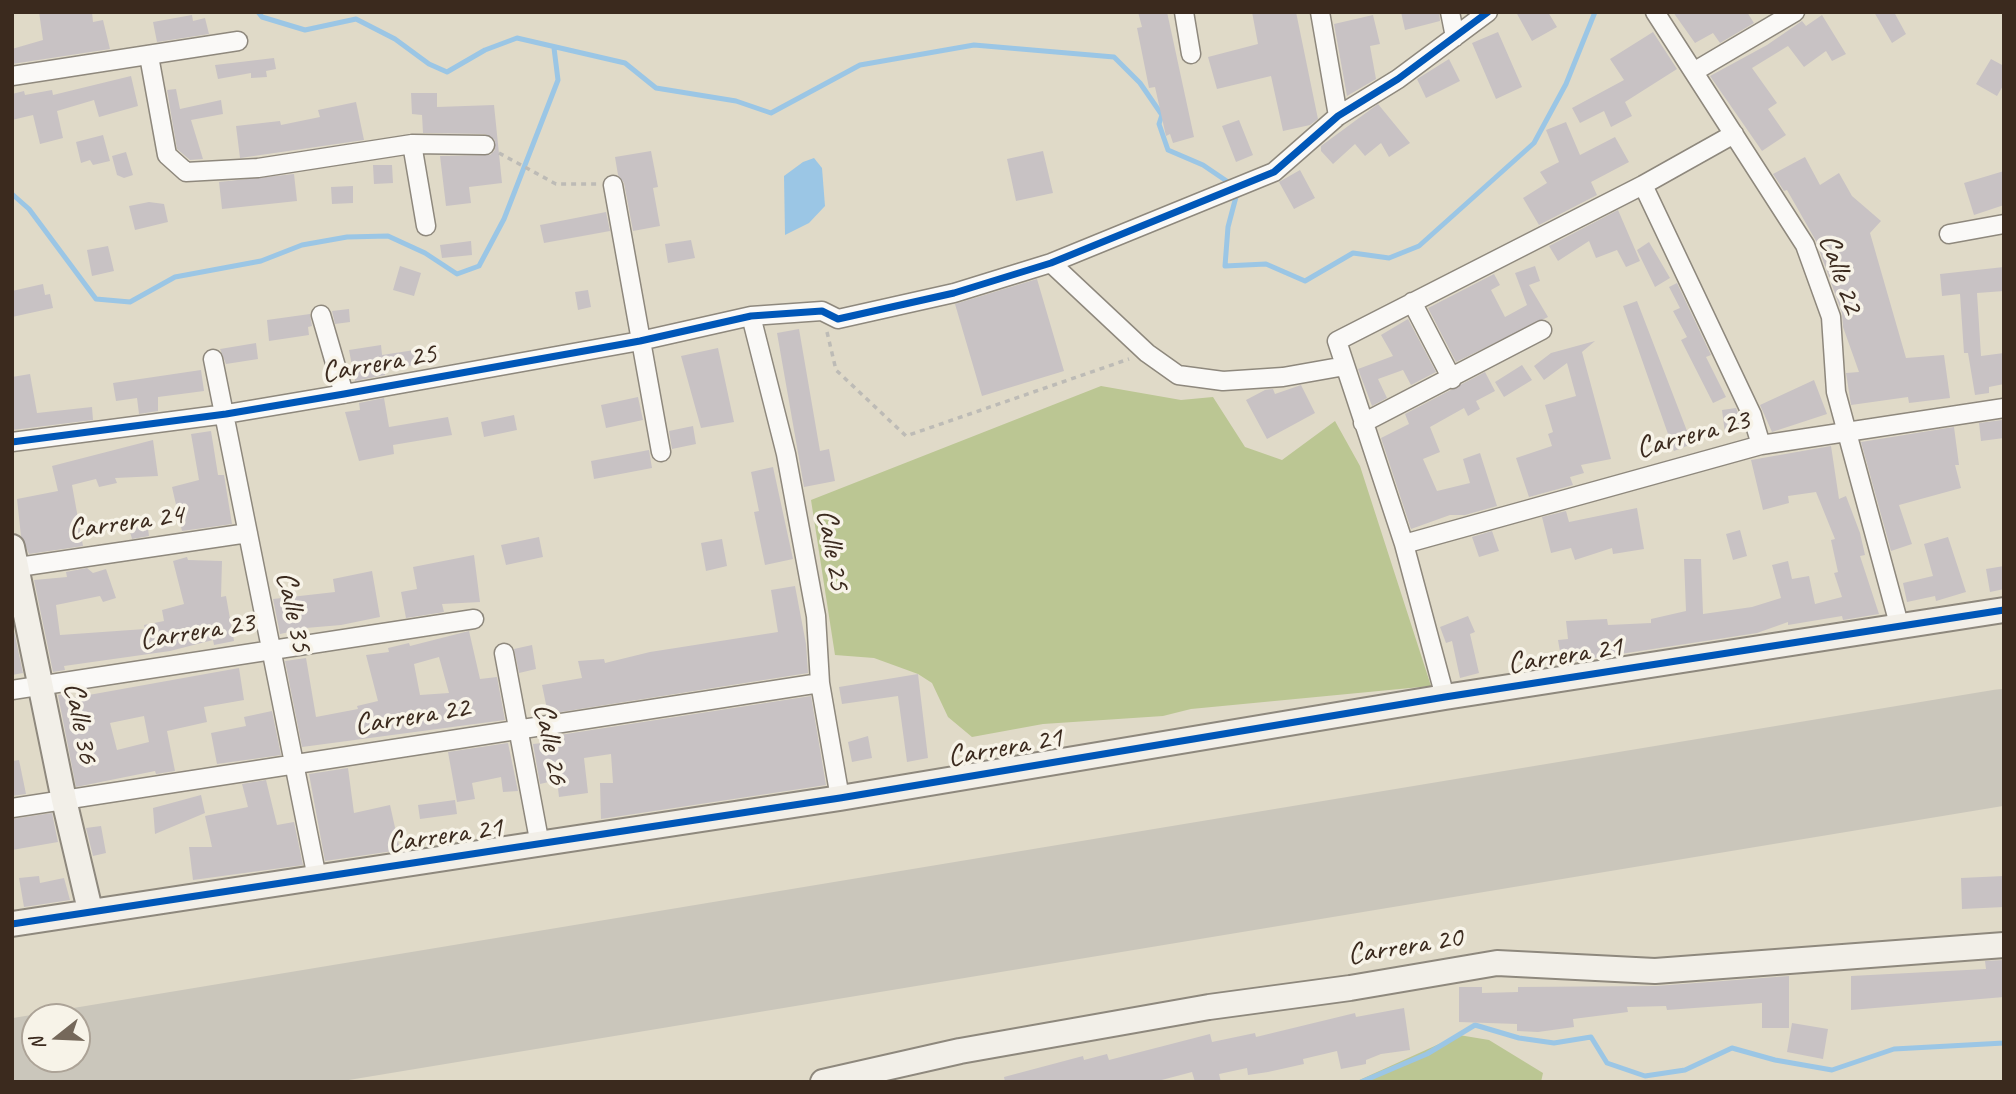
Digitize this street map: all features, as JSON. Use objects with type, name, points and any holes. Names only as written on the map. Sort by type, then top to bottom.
[{"type":"street","points":[[1184,12],[1191,54]]},
{"type":"street","points":[[1320,12],[1338,117]]},
{"type":"street","points":[[1450,12],[1455,37]]},
{"type":"street","name":"Carrera 25","points":[[12,442],[226,414],[344,394],[640,341],[751,316],[822,311],[838,319],[954,293],[1051,263],[1219,197],[1274,172],[1338,117],[1398,79],[1488,12]]},
{"type":"street","name":"Calle 22","points":[[1655,12],[1805,245],[1831,317],[1836,392],[1900,628]]},
{"type":"street","points":[[1695,71],[1795,12]]},
{"type":"street","points":[[12,76],[238,41]]},
{"type":"street","points":[[149,56],[167,155],[186,172],[246,169],[412,144],[485,145]]},
{"type":"street","points":[[1445,697],[1404,544],[1337,341],[1643,185],[1734,134]]},
{"type":"street","points":[[412,144],[426,226]]},
{"type":"street","points":[[613,185],[661,453]]},
{"type":"street","points":[[1643,185],[1752,415],[1761,444]]},
{"type":"street","points":[[1949,234],[2004,224]]},
{"type":"street","points":[[1051,263],[1147,352],[1178,374],[1223,381],[1283,377],[1345,366]]},
{"type":"street","points":[[1412,302],[1452,379]]},
{"type":"street","points":[[321,316],[344,394]]},
{"type":"street","name":"Calle 25","points":[[751,316],[786,454],[816,616],[820,683],[840,798]]},
{"type":"street","points":[[1363,423],[1542,330]]},
{"type":"street","name":"Calle 35","points":[[213,359],[317,878]]},
{"type":"street","name":"Carrera 23","points":[[1404,544],[1761,444],[2004,408]]},
{"type":"street","name":"Carrera 24","points":[[14,561],[248,533]]},
{"type":"street","name":"Calle 36","points":[[14,561],[90,911]]},
{"type":"street","name":"Carrera 21","points":[[12,924],[840,798],[1445,697],[2004,610]]},
{"type":"street","name":"Carrera 23","points":[[12,691],[474,619]]},
{"type":"street","name":"Calle 26","points":[[504,653],[540,845]]},
{"type":"street","name":"Carrera 22","points":[[12,808],[820,683]]},
{"type":"street","name":"Carrera 20","points":[[823,1082],[960,1051],[1170,1014],[1497,963],[1654,971],[2004,945]]},
{"type":"path","points":[[485,145],[556,184],[613,185]]},
{"type":"path","points":[[822,311],[836,370],[906,436],[1147,352]]},
{"type":"green space","points":[[1101,386],[1181,400],[1213,397],[1245,447],[1282,460],[1335,421],[1360,466],[1431,686],[1191,709],[1163,716],[1043,724],[972,737],[948,717],[932,683],[918,674],[874,658],[835,655],[811,500]]},
{"type":"green space","points":[[1459,1035],[1489,1040],[1543,1073],[1541,1082],[1355,1082]]},
{"type":"water","points":[[814,158],[822,168],[825,206],[809,223],[785,235],[784,176],[803,162]]},
{"type":"building","points":[[39,12],[92,12],[93,22],[103,20],[110,49],[12,64],[12,49],[43,40]]},
{"type":"building","points":[[1138,12],[1167,12],[1194,137],[1173,143],[1170,134],[1166,136],[1155,87],[1149,88],[1137,28],[1142,27]]},
{"type":"building","points":[[1252,12],[1296,12],[1318,119],[1310,125],[1283,131],[1271,76],[1217,89],[1208,57],[1258,44]]},
{"type":"building","points":[[1401,12],[1439,12],[1440,21],[1405,30]]},
{"type":"building","points":[[1516,12],[1548,12],[1557,27],[1532,41]]},
{"type":"building","points":[[1673,12],[1747,12],[1754,23],[1720,43],[1713,33],[1695,43]]},
{"type":"building","points":[[1874,12],[1894,12],[1906,34],[1892,43]]},
{"type":"building","points":[[192,15],[193,21],[205,18],[209,34],[157,42],[153,22]]},
{"type":"building","points":[[1373,15],[1380,44],[1370,46],[1376,79],[1347,96],[1334,24]]},
{"type":"building","points":[[1822,15],[1846,54],[1832,61],[1826,51],[1804,67],[1788,46],[1752,68],[1777,103],[1768,109],[1786,135],[1762,151],[1710,76],[1767,45],[1802,21],[1806,26]]},
{"type":"building","points":[[1498,32],[1522,87],[1496,99],[1472,43]]},
{"type":"building","points":[[1653,32],[1677,69],[1625,102],[1632,116],[1611,127],[1604,111],[1580,123],[1572,108],[1624,80],[1610,59]]},
{"type":"building","points":[[274,58],[276,69],[266,71],[267,77],[251,78],[251,73],[218,79],[215,65]]},
{"type":"building","points":[[1449,59],[1460,81],[1426,98],[1417,79]]},
{"type":"building","points":[[1991,59],[2004,66],[2004,84],[1997,96],[1976,84]]},
{"type":"building","points":[[131,76],[138,106],[99,117],[94,100],[57,111],[63,138],[40,144],[33,115],[12,120],[12,94],[24,91],[25,95],[52,90],[53,95]]},
{"type":"building","points":[[176,89],[180,109],[221,100],[223,114],[191,120],[203,159],[190,160],[177,149],[167,90]]},
{"type":"building","points":[[411,93],[437,93],[437,107],[494,105],[502,183],[469,187],[471,203],[446,206],[440,156],[490,155],[495,150],[495,140],[485,134],[423,133],[422,115],[412,114]]},
{"type":"building","points":[[356,102],[364,140],[240,158],[236,126],[280,121],[281,125],[320,117],[318,110]]},
{"type":"building","points":[[1378,104],[1410,143],[1389,157],[1381,143],[1365,156],[1355,144],[1333,164],[1321,151],[1321,146]]},
{"type":"building","points":[[1239,120],[1253,155],[1236,162],[1222,126]]},
{"type":"building","points":[[1566,122],[1580,155],[1615,137],[1629,162],[1591,182],[1597,195],[1539,225],[1523,198],[1547,183],[1540,172],[1559,162],[1546,130]]},
{"type":"building","points":[[103,135],[110,161],[93,165],[90,160],[81,163],[76,142]]},
{"type":"building","points":[[651,151],[658,187],[653,188],[660,226],[633,231],[624,183],[618,175],[615,157]]},
{"type":"building","points":[[1043,151],[1053,193],[1016,201],[1007,159]]},
{"type":"building","points":[[126,152],[133,175],[124,178],[117,175],[112,156]]},
{"type":"building","points":[[1805,157],[1820,185],[1839,173],[1852,196],[1881,221],[1870,233],[1906,358],[1944,355],[1950,398],[1909,403],[1908,397],[1851,405],[1846,373],[1859,372],[1843,327],[1842,313],[1816,241],[1787,190],[1784,191],[1773,174]]},
{"type":"building","points":[[373,165],[392,165],[393,183],[374,184]]},
{"type":"building","points":[[1300,170],[1315,198],[1294,209],[1279,182]]},
{"type":"building","points":[[2004,171],[2004,205],[1974,215],[1964,183]]},
{"type":"building","points":[[294,174],[297,201],[222,209],[219,182]]},
{"type":"building","points":[[353,186],[353,203],[332,204],[331,187]]},
{"type":"building","points":[[149,202],[164,204],[168,222],[135,230],[129,206]]},
{"type":"building","points":[[1618,210],[1640,261],[1626,267],[1617,250],[1596,258],[1589,241],[1558,261],[1549,246]]},
{"type":"building","points":[[606,212],[610,231],[544,243],[540,225]]},
{"type":"building","points":[[691,240],[695,258],[668,263],[665,244]]},
{"type":"building","points":[[471,241],[472,255],[442,258],[440,245]]},
{"type":"building","points":[[1649,242],[1670,278],[1655,287],[1637,250]]},
{"type":"building","points":[[108,246],[114,271],[92,276],[87,250]]},
{"type":"building","points":[[400,266],[421,273],[414,296],[393,290]]},
{"type":"building","points":[[1535,266],[1540,281],[1529,285],[1548,317],[1456,362],[1428,308],[1494,274],[1500,285],[1491,290],[1505,317],[1527,305],[1515,273]]},
{"type":"building","points":[[2004,267],[2004,291],[1977,293],[1981,356],[2004,353],[2004,384],[1989,387],[1989,393],[1975,395],[1968,353],[1964,353],[1960,294],[1942,296],[1940,274]]},
{"type":"building","points":[[1037,279],[1064,371],[982,396],[955,304]]},
{"type":"building","points":[[1677,283],[1711,355],[1706,357],[1726,397],[1713,403],[1681,340],[1687,337],[1673,311],[1680,308],[1669,287]]},
{"type":"building","points":[[43,284],[45,295],[50,294],[53,308],[12,317],[12,291]]},
{"type":"building","points":[[588,290],[591,307],[578,310],[575,292]]},
{"type":"building","points":[[1637,301],[1692,444],[1674,451],[1623,306]]},
{"type":"building","points":[[349,309],[350,322],[335,324],[332,311]]},
{"type":"building","points":[[310,314],[312,326],[308,327],[309,335],[269,341],[267,320]]},
{"type":"building","points":[[1408,319],[1436,372],[1411,385],[1403,370],[1378,379],[1387,398],[1372,406],[1358,369],[1393,356],[1381,335]]},
{"type":"building","points":[[799,329],[820,451],[829,449],[835,481],[804,487],[777,333]]},
{"type":"building","points":[[1595,341],[1582,352],[1611,459],[1581,465],[1584,473],[1570,477],[1573,485],[1529,497],[1516,458],[1552,446],[1548,434],[1553,432],[1545,405],[1576,396],[1567,363],[1544,380],[1534,366],[1551,353]]},
{"type":"building","points":[[256,343],[258,359],[226,364],[220,349]]},
{"type":"building","points":[[381,345],[382,355],[421,349],[422,364],[385,369],[385,375],[355,381],[349,350]]},
{"type":"building","points":[[718,348],[734,422],[701,428],[681,356]]},
{"type":"building","points":[[1522,365],[1532,380],[1504,397],[1495,382]]},
{"type":"building","points":[[201,370],[204,391],[158,397],[158,411],[139,414],[137,398],[116,401],[113,383]]},
{"type":"building","points":[[1485,372],[1495,391],[1476,401],[1480,409],[1468,416],[1464,408],[1430,427],[1440,452],[1423,459],[1437,491],[1470,483],[1463,459],[1480,453],[1497,506],[1465,515],[1450,515],[1411,529],[1381,438],[1409,424],[1405,414]]},
{"type":"building","points":[[30,374],[37,413],[92,407],[93,420],[12,430],[12,377]]},
{"type":"building","points":[[1814,380],[1827,414],[1772,432],[1760,405]]},
{"type":"building","points":[[1301,385],[1315,413],[1267,439],[1246,400],[1265,390],[1273,389],[1275,394]]},
{"type":"building","points":[[638,397],[643,420],[606,428],[601,405]]},
{"type":"building","points":[[384,398],[389,427],[448,417],[452,435],[393,445],[394,454],[359,461],[345,412],[360,410],[359,403]]},
{"type":"building","points":[[1736,408],[1745,430],[1725,433],[1722,410]]},
{"type":"building","points":[[514,415],[517,430],[484,437],[481,422]]},
{"type":"building","points":[[2002,420],[2004,438],[1981,441],[1979,423]]},
{"type":"building","points":[[693,426],[696,444],[672,449],[669,431]]},
{"type":"building","points":[[1954,427],[1959,465],[1955,465],[1961,488],[1899,505],[1912,544],[1891,551],[1861,442]]},
{"type":"building","points":[[211,431],[218,475],[224,475],[232,524],[182,531],[172,487],[199,480],[191,434]]},
{"type":"building","points":[[153,440],[158,476],[115,478],[117,483],[99,487],[96,479],[72,485],[83,546],[29,554],[21,536],[17,499],[58,491],[52,466]]},
{"type":"building","points":[[1831,446],[1839,499],[1846,496],[1860,533],[1865,555],[1860,556],[1879,614],[1843,620],[1842,616],[1788,625],[1788,622],[1757,633],[1562,663],[1558,640],[1568,639],[1566,621],[1607,619],[1608,625],[1651,623],[1651,619],[1686,611],[1684,559],[1701,559],[1703,614],[1752,607],[1781,598],[1772,565],[1788,561],[1792,579],[1809,576],[1815,604],[1842,597],[1834,573],[1838,572],[1831,540],[1835,539],[1816,492],[1788,496],[1789,503],[1763,510],[1751,460]]},
{"type":"building","points":[[649,450],[652,468],[594,479],[591,461]]},
{"type":"building","points":[[773,467],[793,559],[765,565],[754,512],[759,511],[751,472]]},
{"type":"building","points":[[1637,508],[1644,549],[1613,554],[1612,548],[1575,560],[1571,548],[1551,553],[1542,517],[1566,511],[1569,522]]},
{"type":"building","points":[[127,521],[147,521],[149,536],[132,539]]},
{"type":"building","points":[[1740,530],[1747,556],[1733,560],[1726,534]]},
{"type":"building","points":[[1492,531],[1499,551],[1479,557],[1472,537]]},
{"type":"building","points":[[539,537],[543,557],[506,565],[501,545]]},
{"type":"building","points":[[1948,537],[1966,592],[1936,601],[1935,596],[1907,602],[1903,583],[1933,576],[1924,544]]},
{"type":"building","points":[[722,539],[727,566],[706,571],[701,543]]},
{"type":"building","points":[[474,555],[480,602],[442,604],[444,612],[406,618],[401,592],[417,589],[413,567]]},
{"type":"building","points":[[187,557],[188,560],[222,561],[221,597],[226,596],[234,641],[214,645],[213,640],[170,651],[64,666],[65,670],[53,672],[34,580],[67,577],[66,572],[87,568],[93,573],[106,569],[116,598],[103,602],[100,596],[56,605],[60,635],[145,629],[144,625],[164,621],[162,610],[184,604],[173,561]]},
{"type":"building","points":[[2004,566],[2004,589],[1990,592],[1986,569]]},
{"type":"building","points":[[372,571],[380,617],[341,625],[294,629],[280,634],[273,599],[335,592],[333,579]]},
{"type":"building","points":[[795,586],[806,644],[808,673],[548,714],[542,685],[582,678],[578,661],[604,659],[605,663],[650,652],[778,632],[771,590]]},
{"type":"building","points":[[1468,616],[1475,632],[1470,634],[1479,673],[1460,678],[1452,641],[1446,643],[1440,627]]},
{"type":"building","points":[[14,631],[23,673],[12,675],[12,632]]},
{"type":"building","points":[[469,631],[480,679],[497,677],[505,720],[302,747],[285,661],[306,658],[316,717],[358,709],[357,706],[378,701],[366,655],[389,652],[388,648],[409,643],[410,646]],"holes":[[[439,657],[449,693],[420,695],[414,664]]]},
{"type":"building","points":[[532,645],[536,669],[519,673],[514,649]]},
{"type":"building","points":[[239,668],[244,700],[204,707],[207,722],[167,731],[175,771],[156,774],[155,771],[76,787],[58,695],[71,693],[72,698]],"holes":[[[144,716],[149,742],[117,750],[110,723]]]},
{"type":"building","points":[[918,674],[928,758],[907,762],[898,696],[842,704],[839,687]]},
{"type":"building","points":[[811,696],[826,785],[601,819],[600,783],[613,783],[611,754],[584,758],[588,793],[559,797],[557,780],[540,784],[533,744],[552,742],[553,736]]},
{"type":"building","points":[[272,711],[281,755],[217,764],[211,733],[246,726],[244,717]]},
{"type":"building","points":[[868,736],[872,758],[852,762],[848,742]]},
{"type":"building","points":[[508,743],[518,791],[503,792],[501,777],[472,783],[475,799],[457,802],[448,752]]},
{"type":"building","points":[[19,760],[26,794],[12,796],[12,761]]},
{"type":"building","points":[[348,768],[354,813],[390,805],[400,850],[325,861],[309,774]]},
{"type":"building","points":[[266,780],[277,825],[294,822],[303,865],[193,880],[189,847],[212,847],[205,816],[248,807],[242,784]]},
{"type":"building","points":[[201,795],[205,813],[155,834],[153,808]]},
{"type":"building","points":[[455,800],[457,814],[420,819],[418,805]]},
{"type":"building","points":[[52,813],[58,842],[12,850],[12,819]]},
{"type":"building","points":[[101,826],[106,853],[93,856],[86,828]]},
{"type":"building","points":[[39,876],[40,883],[64,878],[70,900],[24,907],[19,878]]},
{"type":"building","points":[[2004,876],[2004,907],[1962,909],[1961,878]]},
{"type":"building","points":[[2004,960],[2004,997],[1851,1010],[1851,976],[1986,969],[1985,961]]},
{"type":"building","points":[[1789,976],[1789,1028],[1762,1028],[1762,1003],[1667,1010],[1666,1006],[1627,1007],[1628,1012],[1573,1019],[1574,1027],[1538,1032],[1517,1031],[1517,1024],[1459,1022],[1459,987],[1482,987],[1482,993],[1518,992],[1518,987],[1656,986]]},
{"type":"building","points":[[1404,1008],[1410,1050],[1381,1054],[1366,1060],[1366,1064],[1341,1069],[1337,1051],[1303,1059],[1304,1064],[1268,1072],[1248,1075],[1247,1068],[1219,1074],[1221,1082],[1195,1082],[1192,1072],[1154,1082],[1005,1082],[1004,1077],[1083,1056],[1084,1060],[1107,1054],[1109,1060],[1210,1034],[1212,1042],[1255,1033],[1256,1037],[1355,1013],[1356,1017]]},
{"type":"building","points":[[1792,1023],[1828,1029],[1823,1059],[1787,1052]]},
{"type":"waterway","points":[[258,12],[262,17],[305,30],[356,19],[395,39],[429,64],[447,72],[485,50],[517,38],[625,63],[656,88],[736,101],[771,113],[860,65],[974,45],[1114,57],[1140,83],[1162,115],[1159,124],[1168,150],[1203,165],[1231,184]]},
{"type":"waterway","points":[[1237,193],[1228,227],[1225,266],[1266,264],[1305,281],[1353,253],[1389,258],[1419,246],[1534,143],[1566,84],[1595,12]]},
{"type":"waterway","points":[[12,194],[29,209],[96,299],[130,302],[175,277],[261,261],[302,245],[347,237],[388,236],[425,253],[457,274],[479,266],[504,219],[558,80],[554,48]]},
{"type":"waterway","points":[[1361,1082],[1427,1054],[1475,1025],[1519,1038],[1554,1043],[1591,1037],[1607,1063],[1645,1076],[1685,1070],[1732,1048],[1775,1060],[1832,1070],[1894,1049],[2004,1043]]},
{"type":"runway","points":[[12,1077],[2004,747]]},
{"type":"cycle path","points":[[12,442],[226,414],[344,394],[640,341],[751,316],[822,311],[838,319],[954,293],[1051,263],[1274,172],[1338,116],[1398,79],[1488,12]]},
{"type":"cycle path","points":[[12,924],[840,798],[1445,697],[2004,610]]}]
